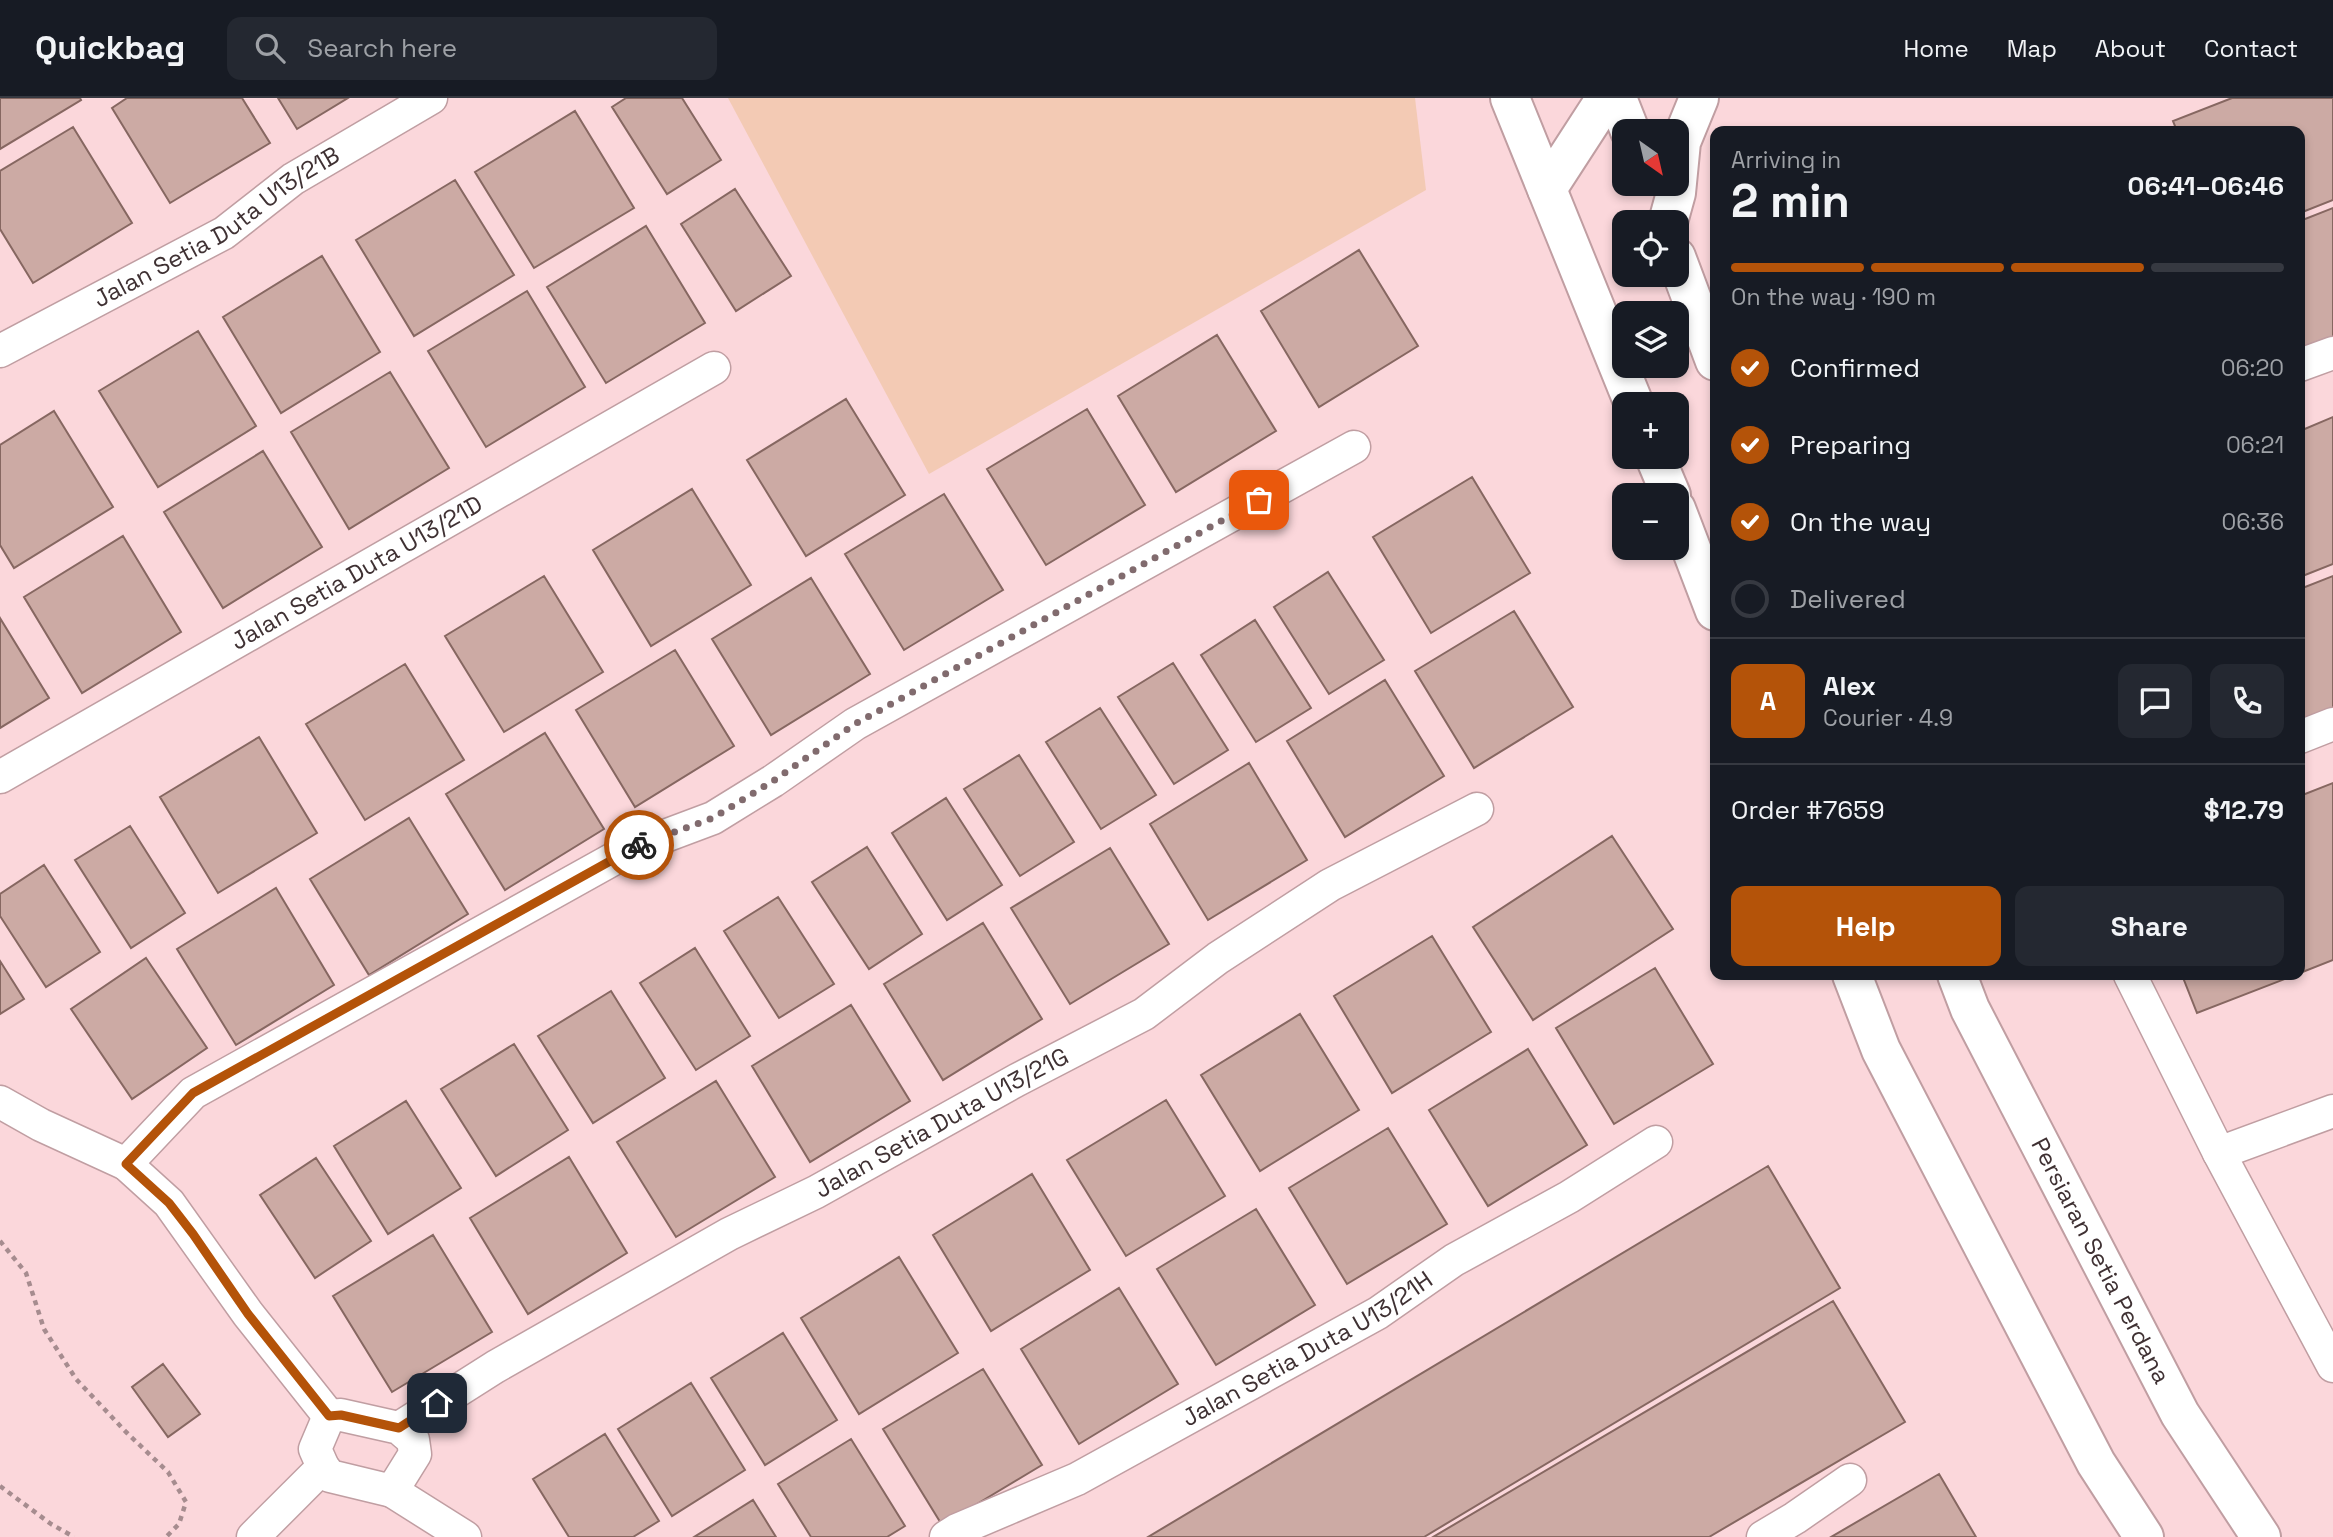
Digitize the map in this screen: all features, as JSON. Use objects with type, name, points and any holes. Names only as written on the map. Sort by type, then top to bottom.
[{"type":"main road","points":[[1510,98],[1629,392]]},
{"type":"main road","points":[[1547,189],[1606,98]]},
{"type":"main road","points":[[1617,98],[1625,119]]},
{"type":"main road","points":[[1670,210],[1676,193],[1681,142],[1699,98]]},
{"type":"main road","points":[[1687,287],[1710,348]]},
{"type":"main road","points":[[1689,543],[1710,598]]},
{"type":"main road","points":[[1854,980],[1881,1050],[2096,1463],[2144,1537]]},
{"type":"main road","name":"Persiaran Setia Perdana","points":[[1959,980],[1970,1009],[2180,1413],[2261,1537]]},
{"type":"street","name":"Jalan Setia Duta U13/21B","points":[[0,351],[224,233],[293,179],[431,98]]},
{"type":"street","points":[[2305,363],[2333,352]]},
{"type":"street","name":"Jalan Setia Duta U13/21D","points":[[0,777],[714,368]]},
{"type":"street","points":[[126,1164],[193,1093],[633,848],[713,818],[773,781],[855,724],[1354,447]]},
{"type":"street","points":[[2305,735],[2333,724]]},
{"type":"street","name":"Jalan Setia Duta U13/21G","points":[[399,1428],[495,1367],[729,1234],[816,1192],[1017,1080],[1144,1014],[1218,958],[1330,885],[1477,810]]},
{"type":"street","points":[[2132,980],[2219,1153],[2333,1366]]},
{"type":"street","points":[[0,1102],[41,1125],[126,1164],[169,1203],[248,1314],[329,1416]]},
{"type":"street","points":[[2219,1153],[2333,1111]]},
{"type":"street","name":"Jalan Setia Duta U13/21H","points":[[946,1537],[1077,1479],[1366,1320],[1454,1260],[1569,1197],[1656,1142]]},
{"type":"street","points":[[329,1416],[341,1415],[399,1428],[413,1440],[415,1454],[392,1490]]},
{"type":"street","points":[[329,1416],[315,1448],[330,1476],[392,1490],[465,1537]]},
{"type":"street","points":[[253,1537],[323,1466]]},
{"type":"street","points":[[1763,1537],[1796,1518],[1850,1480]]},
{"type":"path","points":[[0,1241],[26,1273],[44,1329],[76,1380],[168,1472],[186,1502],[178,1524],[166,1537]]},
{"type":"path","points":[[0,1486],[51,1524],[74,1537]]},
{"type":"shaded area","points":[[728,98],[1415,98],[1426,190],[929,474]]},
{"type":"building","points":[[0,98],[80,98],[81,100],[0,149]]},
{"type":"building","points":[[127,98],[242,98],[270,143],[170,203],[112,108]]},
{"type":"building","points":[[278,98],[348,98],[297,129]]},
{"type":"building","points":[[626,98],[682,98],[721,160],[667,194],[612,107]]},
{"type":"building","points":[[2232,98],[2333,98],[2333,200],[2305,211],[2305,126],[2175,126],[2173,121]]},
{"type":"building","points":[[575,111],[634,208],[534,268],[475,172]]},
{"type":"building","points":[[73,127],[132,223],[33,283],[0,229],[0,171]]},
{"type":"building","points":[[455,180],[514,275],[414,336],[356,240]]},
{"type":"building","points":[[735,189],[791,276],[736,311],[681,224]]},
{"type":"building","points":[[2333,208],[2333,344],[2305,355],[2305,219]]},
{"type":"building","points":[[646,226],[705,323],[606,383],[547,287]]},
{"type":"building","points":[[1359,250],[1418,346],[1319,407],[1261,311]]},
{"type":"building","points":[[322,256],[380,352],[281,413],[223,317]]},
{"type":"building","points":[[527,291],[585,387],[486,447],[428,351]]},
{"type":"building","points":[[198,331],[256,426],[158,487],[99,391]]},
{"type":"building","points":[[1217,335],[1276,431],[1176,492],[1118,396]]},
{"type":"building","points":[[390,372],[449,468],[349,529],[291,432]]},
{"type":"building","points":[[846,399],[905,495],[806,556],[747,460]]},
{"type":"building","points":[[1087,409],[1145,505],[1046,565],[987,469]]},
{"type":"building","points":[[54,411],[113,507],[14,568],[0,545],[0,445]]},
{"type":"building","points":[[2333,417],[2333,564],[2305,575],[2305,429]]},
{"type":"building","points":[[263,451],[322,547],[223,608],[164,512]]},
{"type":"building","points":[[1472,477],[1530,573],[1431,633],[1373,537]]},
{"type":"building","points":[[692,489],[751,585],[651,646],[593,550]]},
{"type":"building","points":[[944,494],[1003,590],[904,650],[845,554]]},
{"type":"building","points":[[123,536],[181,632],[82,693],[24,597]]},
{"type":"building","points":[[1328,572],[1384,660],[1329,694],[1274,607]]},
{"type":"building","points":[[544,576],[603,672],[504,732],[445,636]]},
{"type":"building","points":[[2333,576],[2333,708],[2305,719],[2305,587]]},
{"type":"building","points":[[811,578],[870,674],[771,735],[712,639]]},
{"type":"building","points":[[1514,611],[1573,707],[1474,768],[1415,671]]},
{"type":"building","points":[[0,618],[49,698],[0,728]]},
{"type":"building","points":[[1255,620],[1311,708],[1256,742],[1201,655]]},
{"type":"building","points":[[675,650],[734,746],[635,807],[576,710]]},
{"type":"building","points":[[1173,663],[1228,750],[1174,784],[1118,697]]},
{"type":"building","points":[[405,664],[464,760],[365,820],[306,724]]},
{"type":"building","points":[[1385,680],[1444,776],[1345,837],[1287,741]]},
{"type":"building","points":[[1100,708],[1156,795],[1101,829],[1046,742]]},
{"type":"building","points":[[545,733],[604,829],[505,890],[446,794]]},
{"type":"building","points":[[259,737],[317,833],[218,893],[160,797]]},
{"type":"building","points":[[1019,755],[1074,842],[1020,876],[964,789]]},
{"type":"building","points":[[1249,763],[1307,860],[1208,920],[1150,824]]},
{"type":"building","points":[[2333,783],[2333,960],[2305,971],[2305,794]]},
{"type":"building","points":[[946,798],[1002,885],[947,920],[892,833]]},
{"type":"building","points":[[409,818],[468,914],[369,975],[310,879]]},
{"type":"building","points":[[130,826],[185,913],[131,948],[75,860]]},
{"type":"building","points":[[1612,836],[1673,929],[1533,1020],[1473,927]]},
{"type":"building","points":[[867,847],[922,934],[869,969],[812,882]]},
{"type":"building","points":[[1110,848],[1169,944],[1070,1004],[1011,908]]},
{"type":"building","points":[[44,865],[100,952],[46,987],[0,916],[0,894]]},
{"type":"building","points":[[276,888],[334,985],[236,1045],[177,949]]},
{"type":"building","points":[[778,897],[834,984],[779,1018],[724,931]]},
{"type":"building","points":[[983,923],[1042,1019],[943,1080],[884,984]]},
{"type":"building","points":[[1432,936],[1491,1032],[1392,1093],[1334,996]]},
{"type":"building","points":[[695,948],[750,1036],[696,1070],[640,983]]},
{"type":"building","points":[[146,958],[207,1048],[132,1099],[71,1009]]},
{"type":"building","points":[[0,961],[24,999],[0,1014]]},
{"type":"building","points":[[1655,968],[1713,1064],[1614,1124],[1556,1028]]},
{"type":"building","points":[[2184,980],[2282,980],[2197,1013]]},
{"type":"building","points":[[611,991],[665,1078],[593,1123],[538,1036]]},
{"type":"building","points":[[851,1005],[910,1101],[810,1162],[752,1066]]},
{"type":"building","points":[[1300,1014],[1359,1110],[1260,1171],[1201,1075]]},
{"type":"building","points":[[514,1044],[568,1130],[496,1176],[441,1089]]},
{"type":"building","points":[[1528,1049],[1587,1145],[1488,1206],[1429,1110]]},
{"type":"building","points":[[716,1081],[775,1177],[676,1237],[617,1142]]},
{"type":"building","points":[[1166,1100],[1225,1196],[1126,1256],[1067,1160]]},
{"type":"building","points":[[406,1101],[461,1188],[388,1234],[334,1146]]},
{"type":"building","points":[[1388,1128],[1447,1224],[1347,1284],[1289,1188]]},
{"type":"building","points":[[569,1157],[627,1253],[528,1314],[470,1218]]},
{"type":"building","points":[[316,1158],[371,1241],[315,1278],[260,1195]]},
{"type":"building","points":[[1768,1166],[1840,1288],[1424,1537],[1148,1537]]},
{"type":"building","points":[[1032,1174],[1090,1270],[991,1331],[933,1235]]},
{"type":"building","points":[[1256,1209],[1315,1305],[1216,1365],[1157,1269]]},
{"type":"building","points":[[433,1235],[492,1332],[392,1392],[333,1296]]},
{"type":"building","points":[[899,1257],[958,1353],[859,1414],[801,1318]]},
{"type":"building","points":[[1119,1288],[1178,1384],[1079,1444],[1021,1349]]},
{"type":"building","points":[[1833,1301],[1905,1422],[1709,1537],[1433,1537]]},
{"type":"building","points":[[783,1333],[837,1420],[765,1465],[711,1378]]},
{"type":"building","points":[[163,1364],[200,1414],[168,1437],[132,1387]]},
{"type":"building","points":[[983,1369],[1042,1465],[942,1525],[883,1429]]},
{"type":"building","points":[[691,1383],[745,1470],[672,1516],[618,1429]]},
{"type":"building","points":[[605,1434],[659,1521],[633,1537],[569,1537],[533,1479]]},
{"type":"building","points":[[851,1439],[905,1526],[887,1537],[811,1537],[778,1484]]},
{"type":"building","points":[[1939,1474],[1976,1537],[1831,1537]]},
{"type":"building","points":[[753,1500],[776,1537],[694,1537]]},
{"type":"way so far","points":[[639,845],[713,818],[773,781],[855,724],[1259,500]]},
{"type":"route","points":[[437,1403],[399,1428],[341,1415],[329,1416],[248,1314],[169,1203],[126,1164],[193,1093],[639,845]]}]
